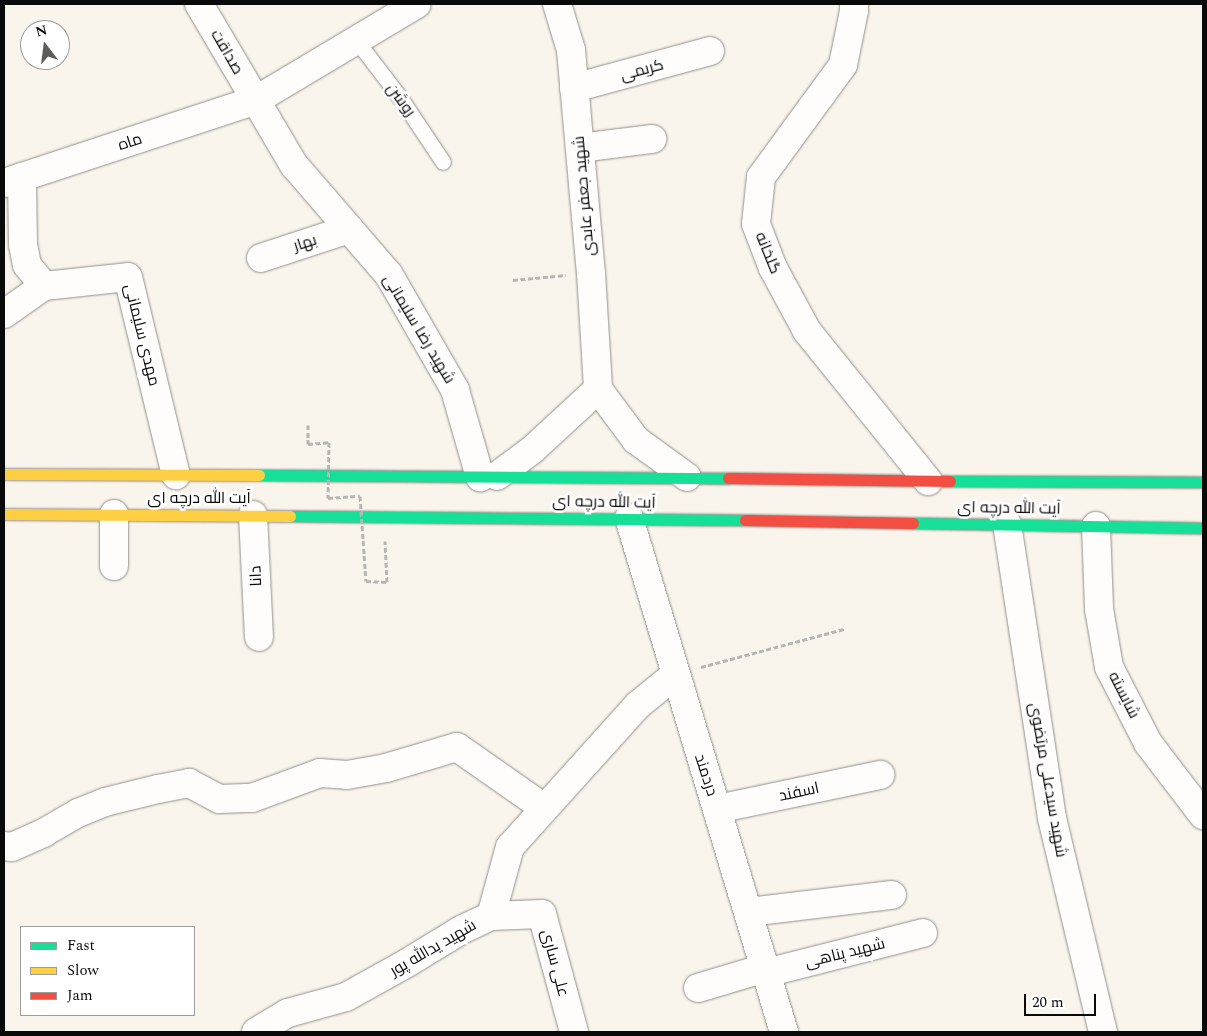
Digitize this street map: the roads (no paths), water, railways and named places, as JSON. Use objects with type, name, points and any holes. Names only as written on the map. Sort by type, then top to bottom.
[{"type":"main road","name":"آیت الله درچه ای","points":[[4,474],[114,479],[176,474],[688,477],[928,482],[1203,482]]},
{"type":"main road","name":"آیت الله درچه ای","points":[[4,514],[114,509],[254,515],[629,518],[1203,528]]},
{"type":"street","name":"صداقت","points":[[199,4],[256,100]]},
{"type":"street","points":[[256,100],[417,4]]},
{"type":"street","name":"شهید جعفر عابدی","points":[[557,4],[571,50],[591,273],[598,390]]},
{"type":"street","name":"گلخانه","points":[[854,4],[843,65],[761,177],[756,224],[773,268],[808,331],[928,482]]},
{"type":"street","name":"کریمی","points":[[574,88],[710,51]]},
{"type":"street","name":"ماه","points":[[13,180],[256,100]]},
{"type":"street","name":"شهید رضا سلیمانی","points":[[256,100],[294,165],[389,275],[456,390],[488,477]]},
{"type":"street","points":[[580,148],[652,139]]},
{"type":"street","points":[[4,314],[44,286],[27,265],[13,180]]},
{"type":"street","name":"بهار","points":[[262,258],[349,229]]},
{"type":"street","name":"مهدی سلیمانی","points":[[44,286],[128,277],[176,474]]},
{"type":"street","points":[[488,477],[546,438],[598,390],[636,440],[688,477]]},
{"type":"street","points":[[114,509],[114,566]]},
{"type":"street","name":"دانا","points":[[254,515],[259,636]]},
{"type":"street","name":"دردمند","points":[[629,518],[784,1032]]},
{"type":"street","name":"شهید سیدعلی مرتضوی","points":[[1007,524],[1052,818],[1103,1032]]},
{"type":"street","name":"شایسته","points":[[1096,526],[1100,609],[1109,667],[1148,743],[1203,815]]},
{"type":"street","name":"شهید یدالله پور","points":[[256,1032],[288,1013],[346,996],[407,963],[461,930],[491,916],[510,847],[638,705],[676,674]]},
{"type":"street","points":[[4,846],[12,847],[45,832],[78,813],[105,802],[158,789],[189,783],[219,799],[252,798],[320,773],[346,775],[386,768],[457,747],[544,808]]},
{"type":"street","name":"اسفند","points":[[717,809],[880,775]]},
{"type":"street","points":[[749,912],[892,895]]},
{"type":"street","name":"علی ساری","points":[[491,916],[542,914],[574,1032]]},
{"type":"street","name":"شهید پناهی","points":[[698,988],[923,933]]},
{"type":"lane","name":"روشن","points":[[356,40],[399,96],[443,162]]}]
